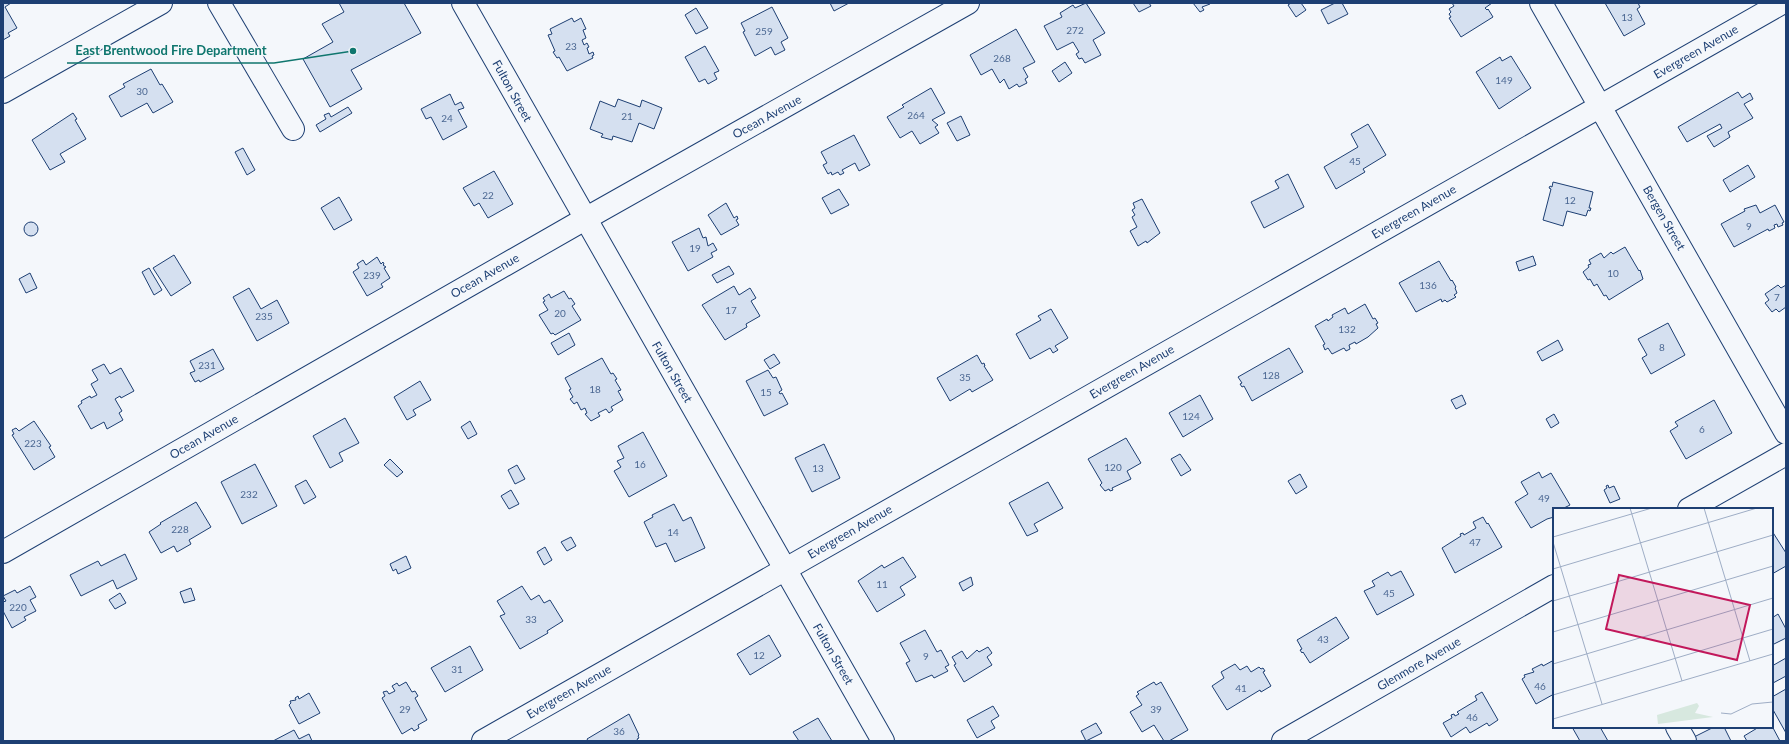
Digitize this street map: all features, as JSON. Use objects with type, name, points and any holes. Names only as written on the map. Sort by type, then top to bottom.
[{"type":"street","points":[[3,92],[161,3]]},
{"type":"street","points":[[219,3],[293,129]]},
{"type":"street","name":"Fulton Street","points":[[463,3],[883,741]]},
{"type":"street","name":"Ocean Avenue","points":[[3,552],[585,219],[968,3]]},
{"type":"street","name":"Bergen Street","points":[[1541,3],[1601,106],[1786,434]]},
{"type":"street","name":"Evergreen Avenue","points":[[483,741],[1782,3]]},
{"type":"street","points":[[1691,508],[1786,454]]},
{"type":"street","name":"Glenmore Avenue","points":[[1283,741],[1553,587]]},
{"type":"street","points":[[1678,728],[1685,741]]},
{"type":"building","points":[[3,3],[11,3],[5,7],[17,28],[8,33],[10,36],[3,40]]},
{"type":"building","points":[[339,3],[404,3],[421,33],[351,70],[362,89],[330,107],[303,59],[333,42],[322,24],[344,12]]},
{"type":"building","points":[[830,3],[849,3],[834,11]]},
{"type":"building","points":[[1086,3],[1105,33],[1093,40],[1101,55],[1085,63],[1082,58],[1079,59],[1076,54],[1079,52],[1073,42],[1057,50],[1044,26],[1062,17],[1060,13],[1073,5],[1075,8]]},
{"type":"building","points":[[1133,3],[1149,3],[1151,6],[1139,12]]},
{"type":"building","points":[[1193,3],[1210,4],[1202,7],[1204,10],[1200,12]]},
{"type":"building","points":[[1291,3],[1301,3],[1306,10],[1296,17],[1288,5]]},
{"type":"building","points":[[1335,3],[1342,3],[1348,14],[1328,24],[1321,10]]},
{"type":"building","points":[[1452,3],[1492,3],[1485,8],[1487,10],[1488,9],[1493,17],[1461,37],[1449,18],[1451,17],[1449,14],[1451,12],[1449,9],[1454,6]]},
{"type":"building","points":[[1605,3],[1638,3],[1640,7],[1637,9],[1645,24],[1624,36]]},
{"type":"building","points":[[772,7],[788,38],[781,42],[785,50],[775,55],[771,47],[755,56],[743,32],[745,31],[741,23]]},
{"type":"building","points":[[696,8],[708,28],[696,34],[685,15]]},
{"type":"building","points":[[572,18],[574,22],[581,18],[586,29],[583,30],[586,38],[582,40],[584,45],[587,43],[589,47],[587,48],[589,54],[593,52],[594,55],[592,56],[593,58],[567,71],[559,57],[557,58],[553,52],[555,51],[548,35],[552,34],[550,29]]},
{"type":"building","points":[[1016,29],[1035,62],[1023,68],[1028,77],[1025,79],[1027,83],[1019,87],[1017,84],[1009,89],[1004,79],[1000,83],[992,69],[981,75],[970,55]]},
{"type":"building","points":[[705,46],[719,71],[714,73],[717,79],[708,84],[705,79],[699,82],[685,57]]},
{"type":"building","points":[[1511,56],[1531,88],[1499,109],[1476,72],[1500,57],[1502,61]]},
{"type":"building","points":[[1065,62],[1072,73],[1059,82],[1052,71]]},
{"type":"building","points":[[151,69],[160,85],[162,84],[173,102],[153,113],[147,103],[121,117],[109,96],[125,87],[123,84]]},
{"type":"building","points":[[931,88],[945,113],[932,120],[938,125],[935,127],[939,133],[920,144],[912,131],[900,138],[887,117],[904,107],[902,105]]},
{"type":"building","points":[[1738,92],[1742,98],[1750,93],[1753,99],[1744,104],[1753,118],[1728,132],[1730,137],[1714,147],[1707,136],[1722,128],[1720,124],[1687,142],[1678,127]]},
{"type":"building","points":[[450,94],[455,105],[461,102],[464,108],[458,110],[467,127],[443,140],[431,117],[426,119],[421,109]]},
{"type":"building","points":[[618,99],[640,107],[642,100],[662,108],[654,129],[639,123],[632,142],[613,136],[612,140],[601,137],[603,134],[590,129],[600,101],[615,107]]},
{"type":"building","points":[[348,107],[352,113],[320,132],[316,125],[326,119],[324,115],[329,113],[331,117]]},
{"type":"building","points":[[73,113],[77,119],[75,120],[86,139],[60,154],[65,162],[50,170],[32,140]]},
{"type":"building","points":[[961,116],[970,135],[957,141],[947,123]]},
{"type":"building","points":[[1368,124],[1386,155],[1363,169],[1365,172],[1336,189],[1324,167],[1358,147],[1351,134]]},
{"type":"building","points":[[854,135],[870,165],[859,171],[855,163],[842,170],[844,173],[840,175],[838,172],[832,175],[831,172],[828,174],[823,165],[827,163],[821,152]]},
{"type":"building","points":[[243,148],[255,170],[247,175],[235,152]]},
{"type":"building","points":[[1748,165],[1755,177],[1730,192],[1723,180]]},
{"type":"building","points":[[494,171],[513,204],[488,218],[479,203],[474,206],[463,188]]},
{"type":"building","points":[[1288,174],[1304,207],[1264,228],[1251,202],[1279,188],[1275,181]]},
{"type":"building","points":[[1553,182],[1593,192],[1589,208],[1591,208],[1590,211],[1588,210],[1586,216],[1567,211],[1563,226],[1543,220],[1551,189],[1549,188],[1550,186],[1552,187]]},
{"type":"building","points":[[839,189],[849,205],[831,214],[822,198]]},
{"type":"building","points":[[339,197],[352,220],[334,230],[321,208]]},
{"type":"building","points":[[1142,199],[1160,233],[1147,243],[1146,241],[1138,246],[1130,231],[1137,227],[1132,217],[1135,215],[1132,210],[1135,208],[1133,203]]},
{"type":"building","points":[[726,203],[734,218],[737,216],[738,219],[736,220],[739,225],[721,235],[708,215]]},
{"type":"building","points":[[1756,205],[1760,213],[1775,205],[1784,222],[1782,223],[1783,225],[1778,227],[1777,224],[1774,225],[1775,228],[1769,231],[1768,229],[1734,247],[1721,224],[1745,211],[1744,209]]},
{"type":"building","points":[[31,222],[36,224],[38,229],[36,234],[31,236],[26,234],[24,229],[26,224]]},
{"type":"building","points":[[699,228],[703,238],[706,237],[708,246],[713,243],[717,250],[711,253],[713,257],[688,271],[672,242]]},
{"type":"building","points":[[1625,247],[1639,271],[1640,270],[1643,279],[1609,300],[1606,295],[1604,296],[1597,284],[1594,286],[1583,272],[1589,267],[1588,265],[1591,264],[1589,260],[1601,253],[1604,258],[1611,252],[1613,254]]},
{"type":"building","points":[[174,255],[191,283],[171,296],[153,268]]},
{"type":"building","points":[[1533,256],[1536,265],[1519,271],[1516,262]]},
{"type":"building","points":[[377,257],[381,264],[383,262],[383,265],[386,267],[384,268],[390,278],[381,284],[383,287],[367,296],[353,272],[359,268],[357,264],[363,260],[366,265]]},
{"type":"building","points":[[1439,261],[1456,287],[1457,293],[1454,295],[1456,297],[1447,302],[1445,300],[1442,302],[1441,299],[1416,312],[1399,283]]},
{"type":"building","points":[[729,266],[734,274],[717,283],[712,275]]},
{"type":"building","points":[[149,268],[162,290],[154,295],[142,272]]},
{"type":"building","points":[[30,273],[37,288],[26,293],[19,279]]},
{"type":"building","points":[[1778,285],[1781,288],[1786,285],[1786,307],[1779,312],[1776,309],[1772,312],[1765,303],[1769,300],[1765,294]]},
{"type":"building","points":[[734,286],[739,295],[750,288],[756,298],[751,301],[760,316],[746,324],[747,327],[725,340],[702,305]]},
{"type":"building","points":[[249,288],[261,309],[277,300],[289,323],[257,341],[233,297]]},
{"type":"building","points":[[564,291],[569,299],[571,298],[575,304],[572,306],[581,320],[555,335],[553,333],[551,334],[539,315],[548,310],[543,302],[545,301],[543,298],[549,294],[551,298]]},
{"type":"building","points":[[1365,304],[1373,319],[1375,318],[1378,323],[1376,324],[1378,328],[1368,337],[1356,344],[1355,342],[1349,345],[1350,349],[1346,351],[1344,348],[1332,354],[1328,348],[1325,350],[1323,345],[1325,344],[1315,326],[1327,319],[1328,321],[1333,317],[1332,315],[1345,308],[1348,314]]},
{"type":"building","points":[[1051,309],[1068,338],[1055,346],[1058,350],[1053,353],[1050,348],[1030,359],[1016,334],[1041,320],[1038,316]]},
{"type":"building","points":[[1668,323],[1685,355],[1651,374],[1642,358],[1647,355],[1638,339]]},
{"type":"building","points":[[569,333],[575,345],[558,355],[551,343]]},
{"type":"building","points":[[1558,340],[1563,350],[1542,361],[1537,352]]},
{"type":"building","points":[[1289,348],[1303,372],[1252,401],[1244,386],[1242,387],[1240,384],[1242,383],[1238,377]]},
{"type":"building","points":[[213,349],[224,369],[200,382],[199,380],[195,382],[190,373],[195,371],[190,361]]},
{"type":"building","points":[[774,354],[780,363],[770,369],[764,360]]},
{"type":"building","points":[[977,355],[982,364],[984,363],[984,366],[993,380],[972,392],[970,389],[950,401],[937,378]]},
{"type":"building","points":[[602,358],[611,374],[613,373],[617,379],[615,380],[621,390],[618,391],[623,400],[611,407],[613,410],[609,413],[606,409],[598,413],[600,416],[591,421],[585,414],[587,413],[585,408],[581,410],[577,402],[574,404],[570,399],[573,397],[569,390],[571,389],[565,378]]},
{"type":"building","points":[[104,364],[110,374],[121,368],[134,391],[121,398],[120,396],[115,399],[122,411],[119,413],[123,420],[107,429],[104,422],[91,429],[78,406],[82,403],[81,401],[90,396],[91,398],[97,395],[91,384],[98,380],[92,370]]},
{"type":"building","points":[[768,370],[773,378],[776,377],[782,390],[779,392],[780,394],[782,393],[788,404],[764,416],[746,381]]},
{"type":"building","points":[[420,381],[431,400],[413,410],[416,415],[407,420],[394,397]]},
{"type":"building","points":[[1200,395],[1213,419],[1183,437],[1169,413]]},
{"type":"building","points":[[1462,395],[1466,404],[1456,409],[1451,400]]},
{"type":"building","points":[[1714,400],[1732,433],[1686,459],[1670,431],[1678,426],[1675,422]]},
{"type":"building","points":[[1554,414],[1559,423],[1551,428],[1546,419]]},
{"type":"building","points":[[345,418],[359,443],[339,453],[343,461],[330,468],[313,436]]},
{"type":"building","points":[[34,421],[51,446],[49,447],[55,457],[34,470],[12,435],[14,434],[12,430],[16,428],[19,431]]},
{"type":"building","points":[[470,421],[477,434],[468,439],[461,427]]},
{"type":"building","points":[[643,432],[667,476],[629,497],[614,471],[621,467],[617,461],[624,458],[618,446]]},
{"type":"building","points":[[1126,438],[1141,463],[1127,471],[1131,479],[1112,488],[1113,490],[1110,491],[1109,489],[1105,491],[1100,485],[1102,483],[1088,459]]},
{"type":"building","points":[[824,444],[840,478],[812,492],[795,458]]},
{"type":"building","points":[[1180,454],[1191,470],[1181,476],[1171,459]]},
{"type":"building","points":[[390,459],[403,472],[397,477],[384,465]]},
{"type":"building","points":[[255,464],[277,506],[242,524],[221,482]]},
{"type":"building","points":[[517,465],[525,479],[515,484],[508,470]]},
{"type":"building","points":[[1539,472],[1542,478],[1551,473],[1570,505],[1564,508],[1553,508],[1553,517],[1531,528],[1515,502],[1528,494],[1521,482]]},
{"type":"building","points":[[1300,474],[1307,487],[1296,494],[1288,481]]},
{"type":"building","points":[[306,480],[316,497],[304,504],[295,486]]},
{"type":"building","points":[[1048,482],[1063,508],[1034,524],[1038,531],[1027,536],[1009,503]]},
{"type":"building","points":[[1608,485],[1609,488],[1614,486],[1620,499],[1610,503],[1604,490]]},
{"type":"building","points":[[511,490],[519,504],[509,509],[501,496]]},
{"type":"building","points":[[196,502],[211,527],[189,540],[191,544],[177,552],[174,546],[161,553],[149,532],[161,524],[160,523]]},
{"type":"building","points":[[674,504],[683,521],[691,517],[705,548],[675,562],[666,543],[656,547],[644,522],[653,517],[652,515]]},
{"type":"building","points":[[1483,517],[1502,547],[1455,573],[1442,548],[1461,536],[1460,534],[1463,533],[1464,535],[1476,528],[1473,522]]},
{"type":"building","points":[[1773,533],[1786,553],[1786,566],[1773,573]]},
{"type":"building","points":[[571,537],[576,546],[567,551],[561,542]]},
{"type":"building","points":[[545,547],[552,560],[544,565],[537,552]]},
{"type":"building","points":[[125,554],[137,579],[117,589],[113,580],[81,596],[70,575],[98,561],[101,566]]},
{"type":"building","points":[[406,556],[411,568],[398,574],[396,569],[393,571],[390,564]]},
{"type":"building","points":[[903,557],[916,577],[900,587],[905,595],[877,612],[858,581],[882,565],[884,568]]},
{"type":"building","points":[[1401,571],[1414,595],[1377,615],[1364,591],[1375,586],[1372,581],[1388,572],[1391,576]]},
{"type":"building","points":[[971,577],[973,585],[963,591],[959,583]]},
{"type":"building","points":[[30,586],[36,597],[30,600],[36,611],[24,617],[26,620],[12,628],[3,611],[3,602],[6,601],[3,596],[15,590],[17,593]]},
{"type":"building","points":[[522,586],[531,600],[539,595],[544,603],[550,600],[563,621],[547,631],[548,633],[520,649],[500,616],[505,614],[497,601]]},
{"type":"building","points":[[191,588],[195,600],[184,603],[180,592]]},
{"type":"building","points":[[120,593],[126,603],[115,609],[109,600]]},
{"type":"building","points":[[1778,614],[1786,629],[1786,638],[1773,644],[1773,617]]},
{"type":"building","points":[[1336,617],[1349,638],[1310,663],[1300,650],[1302,649],[1297,640]]},
{"type":"building","points":[[925,630],[937,652],[941,650],[949,665],[945,667],[948,671],[934,678],[932,675],[916,682],[906,663],[910,661],[900,643]]},
{"type":"building","points":[[769,635],[781,656],[750,675],[737,654]]},
{"type":"building","points":[[470,646],[483,670],[445,692],[431,668]]},
{"type":"building","points":[[988,647],[992,653],[987,657],[992,665],[964,682],[954,665],[956,664],[952,657],[962,651],[967,659],[977,650],[979,652]]},
{"type":"building","points":[[1786,658],[1786,676],[1773,683],[1773,665]]},
{"type":"building","points":[[1553,661],[1553,695],[1536,704],[1522,679],[1525,677],[1524,675],[1534,672],[1532,669],[1542,664],[1543,666]]},
{"type":"building","points":[[1235,664],[1240,670],[1247,666],[1251,672],[1259,667],[1261,669],[1263,668],[1265,671],[1263,672],[1271,686],[1261,692],[1260,690],[1227,710],[1212,686],[1224,678],[1221,672]]},
{"type":"building","points":[[406,682],[412,692],[415,691],[418,696],[415,698],[427,720],[418,725],[419,728],[414,731],[412,728],[402,734],[382,698],[385,696],[383,692],[387,691],[389,694],[395,691],[392,686],[397,683],[399,686]]},
{"type":"building","points":[[1154,682],[1156,685],[1161,682],[1188,730],[1169,741],[1164,741],[1154,725],[1142,732],[1130,712],[1142,705],[1136,696],[1139,694],[1137,692]]},
{"type":"building","points":[[1786,689],[1786,733],[1773,710],[1773,696]]},
{"type":"building","points":[[1482,692],[1498,720],[1489,726],[1487,723],[1470,733],[1466,727],[1451,737],[1443,723],[1452,718],[1451,715],[1454,714],[1455,716],[1459,714],[1457,712],[1477,700],[1475,696]]},
{"type":"building","points":[[309,693],[320,713],[299,724],[289,705],[291,703],[290,701],[296,700],[295,698],[298,696],[299,699]]},
{"type":"building","points":[[993,706],[999,716],[991,721],[995,728],[977,738],[967,720]]},
{"type":"building","points":[[629,714],[639,735],[639,738],[637,739],[638,741],[588,741],[587,739]]},
{"type":"building","points":[[818,718],[832,741],[799,741],[793,732]]},
{"type":"building","points":[[1096,723],[1102,733],[1086,741],[1081,731]]},
{"type":"building","points":[[1573,728],[1601,728],[1608,741],[1580,741]]},
{"type":"building","points":[[1712,728],[1724,728],[1731,741],[1696,741],[1694,737]]},
{"type":"building","points":[[1757,728],[1773,728],[1780,741],[1747,741],[1744,736]]},
{"type":"building","points":[[294,730],[299,739],[309,734],[312,741],[273,741]]},
{"type":"place","name":"East Brentwood Fire Department","points":[[353,51]]}]
